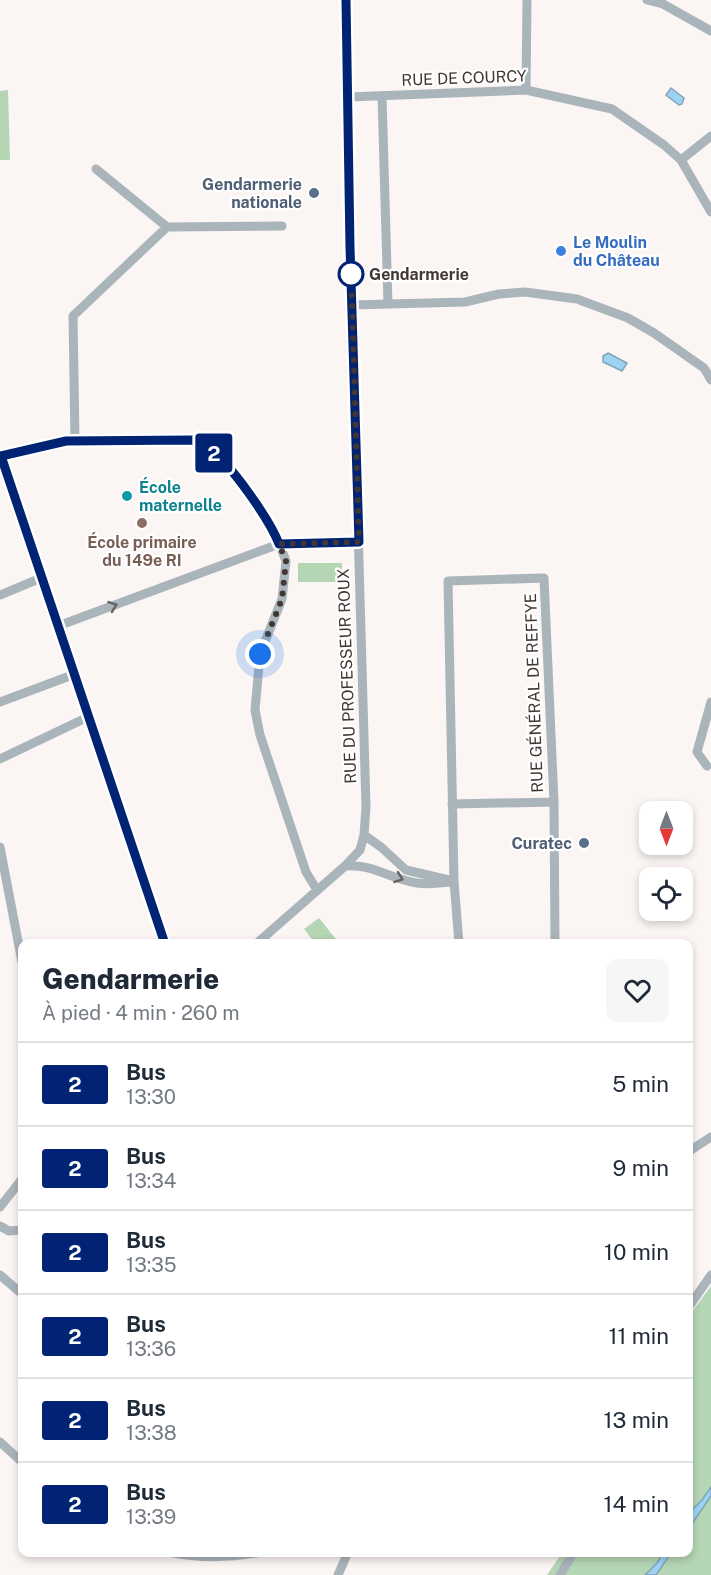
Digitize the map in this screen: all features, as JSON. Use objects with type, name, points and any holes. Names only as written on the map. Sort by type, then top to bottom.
[{"type":"street","name":"RUE DU PROFESSEUR ROUX","points":[[262,939],[345,866],[360,849],[364,835],[366,807],[346,0]]},
{"type":"street","points":[[526,90],[527,0]]},
{"type":"street","points":[[647,0],[663,4],[711,31]]},
{"type":"street","name":"RUE DE COURCY","points":[[348,97],[526,90],[612,109],[664,145],[681,160],[711,212]]},
{"type":"street","points":[[382,96],[388,304]]},
{"type":"street","points":[[681,160],[711,136]]},
{"type":"street","points":[[96,169],[167,227],[282,226]]},
{"type":"street","points":[[75,441],[73,316],[167,227]]},
{"type":"street","points":[[352,305],[465,302],[499,294],[525,292],[577,299],[628,318],[708,365],[711,380]]},
{"type":"street","points":[[163,939],[90,716],[0,455],[75,441],[192,440],[210,448],[232,471],[254,500],[286,561],[282,599],[260,654],[255,710],[260,735],[303,862],[316,890]]},
{"type":"street","points":[[58,626],[279,544],[359,542]]},
{"type":"street","points":[[0,595],[42,578]]},
{"type":"street","name":"RUE GÉNÉRAL DE REFFYE","points":[[459,939],[454,881],[448,581],[544,578],[554,802],[555,939]]},
{"type":"street","points":[[0,702],[75,674]]},
{"type":"street","points":[[707,766],[697,752],[711,702]]},
{"type":"street","points":[[0,759],[90,716]]},
{"type":"street","name":"RUE GÉNÉRAL DE REFFYE","points":[[453,804],[554,802]]},
{"type":"street","points":[[364,835],[406,870],[454,881]]},
{"type":"street","points":[[0,847],[18,941]]},
{"type":"street","points":[[345,866],[371,867],[418,884],[454,881]]},
{"type":"street","points":[[693,1149],[711,1137]]},
{"type":"street","points":[[0,1207],[18,1184]]},
{"type":"street","points":[[0,1226],[9,1231],[18,1230]]},
{"type":"street","points":[[0,1275],[18,1291]]},
{"type":"street","points":[[693,1301],[711,1275]]},
{"type":"street","points":[[0,1442],[18,1458]]},
{"type":"street","points":[[191,1557],[235,1557]]},
{"type":"street","points":[[338,1575],[346,1557]]},
{"type":"street","points":[[560,1575],[571,1557]]},
{"type":"green space","points":[[8,90],[10,160],[0,160],[0,91]]},
{"type":"green space","points":[[298,563],[342,563],[342,582],[298,582]]},
{"type":"green space","points":[[319,918],[336,939],[312,939],[304,929]]},
{"type":"green space","points":[[711,1286],[711,1575],[547,1575],[559,1557],[693,1557],[693,1311]]},
{"type":"water","points":[[671,88],[684,98],[682,104],[679,105],[666,95]]},
{"type":"water","points":[[608,353],[627,363],[622,371],[603,362],[603,356]]},
{"type":"water","points":[[711,1487],[711,1496],[693,1522],[693,1509]]},
{"type":"water","points":[[661,1557],[668,1557],[656,1575],[645,1575]]},
{"type":"bus line","name":"2","points":[[163,939],[1,456],[66,441],[192,440],[210,448],[232,471],[254,500],[279,544],[359,542],[350,247],[346,0]]},
{"type":"place","name":"Gendarmerie nationale","points":[[314,193]]},
{"type":"place","name":"Le Moulin du Château","points":[[561,251]]},
{"type":"place","name":"Gendarmerie","points":[[351,274]]},
{"type":"place","name":"École maternelle","points":[[127,496]]},
{"type":"place","name":"École primaire du 149e RI","points":[[142,523]]},
{"type":"place","name":"Curatec","points":[[584,843]]},
{"type":"route","points":[[260,654],[282,599],[286,561],[279,544],[359,542],[351,266],[351,274]]}]
